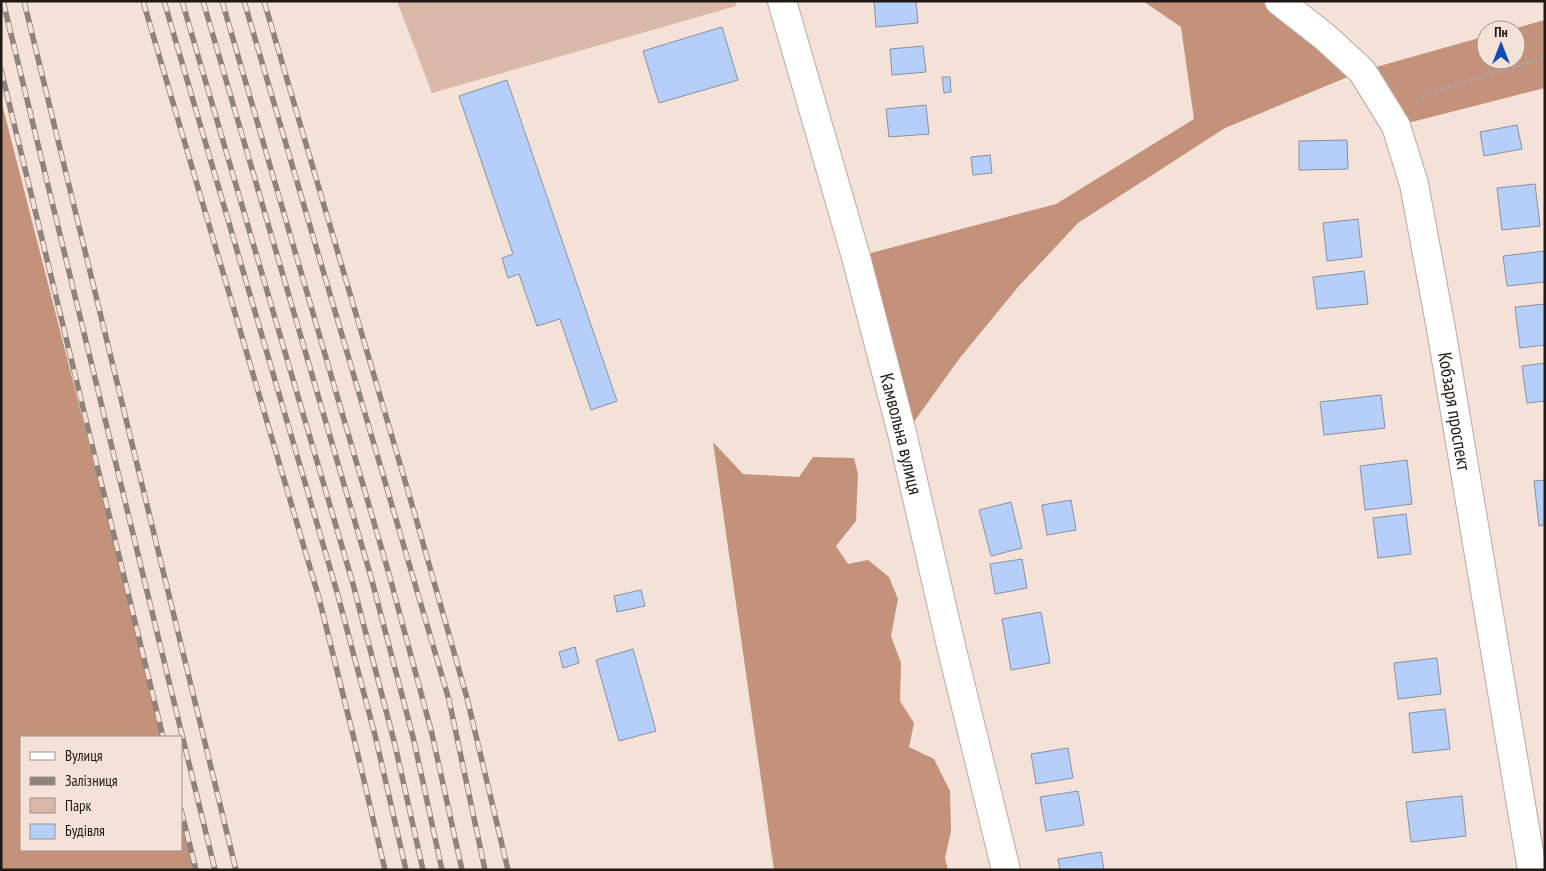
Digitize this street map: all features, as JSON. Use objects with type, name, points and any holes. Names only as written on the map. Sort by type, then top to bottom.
[{"type":"main road","name":"Камвольна вулиця","points":[[782,1],[856,257],[903,436],[952,650],[1006,870]]},
{"type":"main road","name":"Кобзаря проспект","points":[[1279,1],[1325,37],[1362,71],[1396,126],[1414,184],[1439,319],[1532,870]]},
{"type":"path","points":[[1396,126],[1427,94],[1545,57]]},
{"type":"green space","points":[[397,1],[735,1],[736,6],[432,93]]},
{"type":"shaded area","points":[[1143,1],[1279,1],[1362,71],[1225,128],[1078,223],[1018,287],[959,359],[903,437],[856,257],[1056,204],[1194,119],[1181,27]]},
{"type":"shaded area","points":[[1545,20],[1545,88],[1396,126],[1362,71],[1476,39],[1476,70],[1526,70],[1526,25]]},
{"type":"shaded area","points":[[1,100],[164,736],[20,736],[20,851],[182,851],[182,808],[198,870],[1,870]]},
{"type":"shaded area","points":[[713,442],[743,474],[799,477],[813,457],[854,458],[858,474],[856,521],[836,546],[848,564],[868,560],[889,577],[898,599],[891,636],[901,663],[900,701],[914,723],[909,747],[934,759],[950,791],[951,831],[945,858],[948,870],[774,870]]},
{"type":"building","points":[[874,1],[916,1],[918,23],[876,27]]},
{"type":"building","points":[[722,27],[738,80],[659,103],[643,51]]},
{"type":"building","points":[[923,46],[926,72],[892,75],[890,49]]},
{"type":"building","points":[[942,77],[950,77],[951,92],[944,93]]},
{"type":"building","points":[[507,80],[617,401],[591,410],[560,319],[537,326],[519,274],[508,278],[502,258],[513,254],[459,96]]},
{"type":"building","points":[[926,105],[929,134],[889,137],[886,109]]},
{"type":"building","points":[[1517,125],[1522,149],[1484,156],[1480,132]]},
{"type":"building","points":[[1347,140],[1348,169],[1299,170],[1299,141]]},
{"type":"building","points":[[990,155],[992,173],[973,175],[971,157]]},
{"type":"building","points":[[1535,184],[1540,226],[1502,230],[1497,188]]},
{"type":"building","points":[[1358,219],[1362,257],[1327,261],[1323,223]]},
{"type":"building","points":[[1545,251],[1545,282],[1507,286],[1503,256]]},
{"type":"building","points":[[1364,271],[1368,304],[1317,309],[1313,277]]},
{"type":"building","points":[[1545,304],[1545,345],[1520,348],[1515,307]]},
{"type":"building","points":[[1545,363],[1545,401],[1527,403],[1522,366]]},
{"type":"building","points":[[1381,395],[1385,428],[1324,435],[1320,402]]},
{"type":"building","points":[[1407,460],[1412,504],[1365,510],[1360,466]]},
{"type":"building","points":[[1545,480],[1545,525],[1539,526],[1534,481]]},
{"type":"building","points":[[1071,500],[1076,530],[1047,535],[1042,505]]},
{"type":"building","points":[[1011,502],[1022,548],[991,556],[979,510]]},
{"type":"building","points":[[1406,514],[1411,554],[1378,558],[1373,518]]},
{"type":"building","points":[[1022,559],[1027,588],[995,594],[990,564]]},
{"type":"building","points":[[641,590],[645,606],[617,612],[614,596]]},
{"type":"building","points":[[1041,612],[1050,663],[1011,670],[1002,619]]},
{"type":"building","points":[[575,647],[579,663],[563,668],[559,652]]},
{"type":"building","points":[[633,649],[656,731],[619,741],[596,660]]},
{"type":"building","points":[[1437,658],[1441,694],[1398,699],[1394,663]]},
{"type":"building","points":[[1445,709],[1450,749],[1413,753],[1409,713]]},
{"type":"building","points":[[1068,748],[1073,778],[1036,784],[1031,754]]},
{"type":"building","points":[[1078,791],[1084,825],[1046,831],[1040,797]]},
{"type":"building","points":[[1462,796],[1466,836],[1411,842],[1406,802]]},
{"type":"building","points":[[1101,852],[1104,870],[1060,870],[1058,859]]},
{"type":"railway","points":[[3,1],[215,870]]},
{"type":"railway","points":[[24,1],[236,870]]},
{"type":"railway","points":[[143,1],[319,598],[385,870]]},
{"type":"railway","points":[[164,1],[337,592],[375,735],[406,870]]},
{"type":"railway","points":[[182,1],[353,584],[395,745],[423,870]]},
{"type":"railway","points":[[203,1],[371,577],[414,741],[442,870]]},
{"type":"railway","points":[[222,1],[389,574],[432,734],[462,870]]},
{"type":"railway","points":[[244,1],[449,700],[485,870]]},
{"type":"railway","points":[[264,1],[467,698],[508,870]]},
{"type":"railway","points":[[1,70],[163,736]]},
{"type":"railway","points":[[182,814],[196,870]]}]
